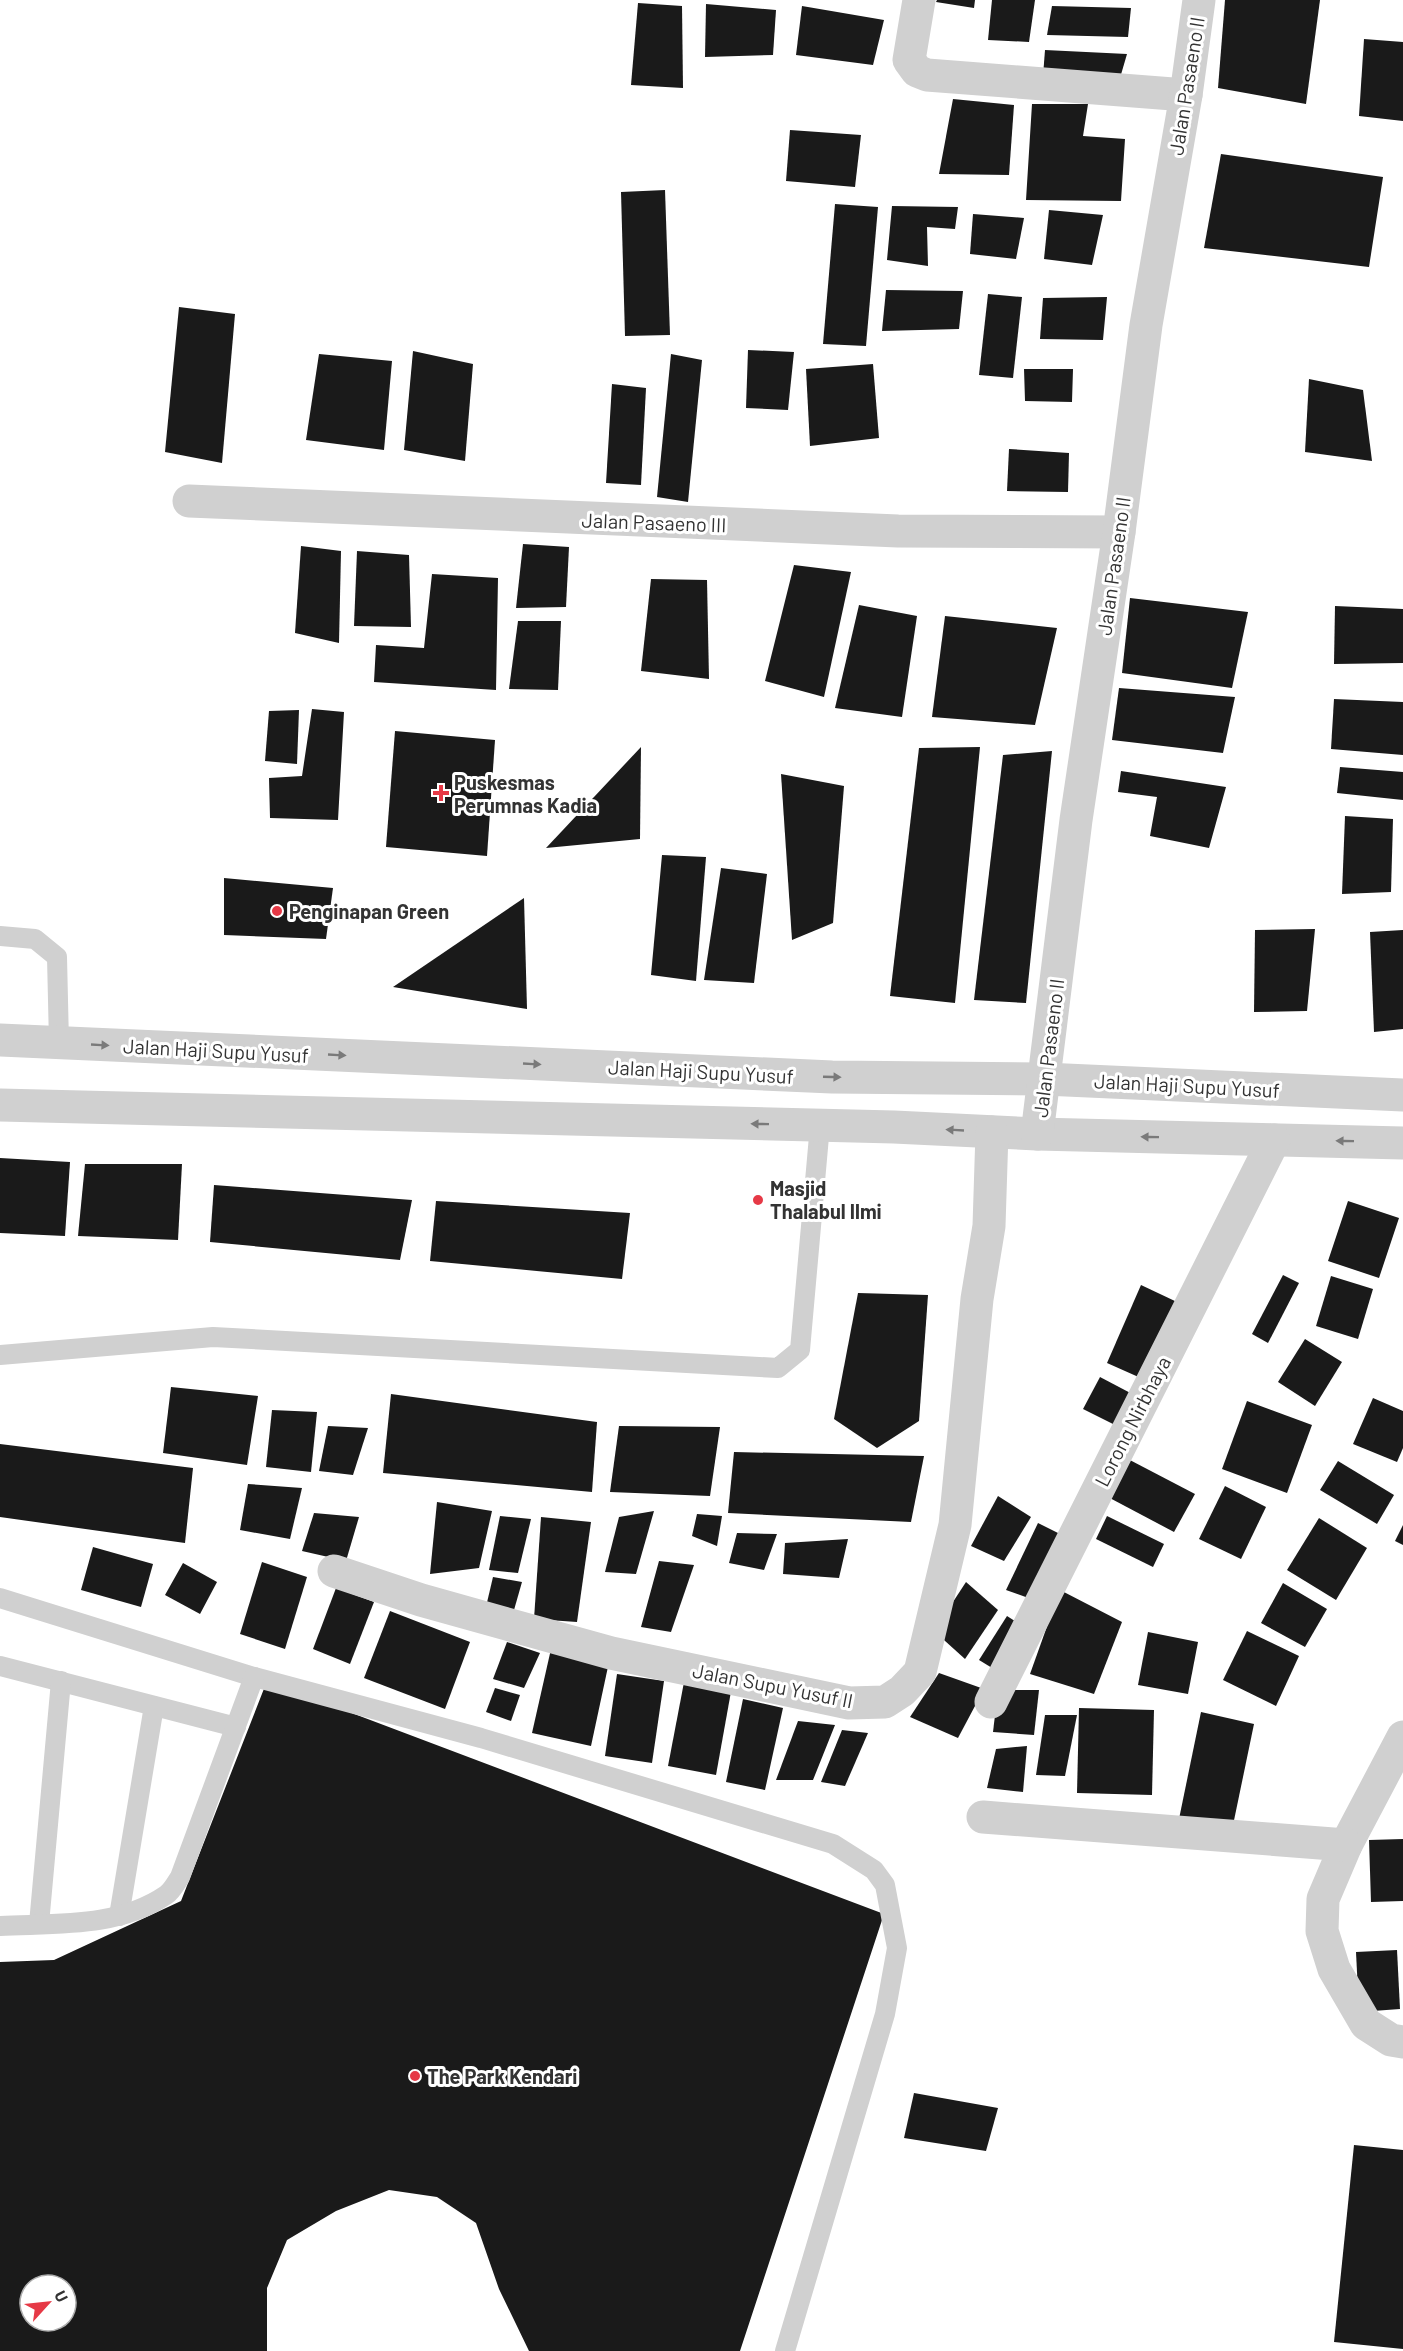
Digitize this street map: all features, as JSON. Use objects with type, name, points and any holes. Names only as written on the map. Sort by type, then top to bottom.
[{"type":"street","points":[[919,0],[909,60],[917,71],[927,75],[1186,95]]},
{"type":"street","name":"Jalan Pasaeno II","points":[[1037,1134],[1076,820],[1119,532],[1146,325],[1186,95],[1199,0]]},
{"type":"street","name":"Jalan Pasaeno III","points":[[189,501],[898,531],[1119,532]]},
{"type":"street","name":"Jalan Haji Supu Yusuf","points":[[0,1040],[832,1077],[1044,1079],[1403,1095]]},
{"type":"street","points":[[0,1105],[820,1125],[1037,1134],[1403,1143]]},
{"type":"street","name":"Jalan Supu Yusuf II","points":[[334,1571],[421,1600],[611,1653],[849,1703],[885,1702],[902,1691],[920,1672],[956,1525],[977,1299],[989,1226],[992,1132]]},
{"type":"street","name":"Lorong Nirbhaya","points":[[991,1702],[1274,1140]]},
{"type":"street","points":[[1403,1737],[1346,1845],[1323,1899],[1322,1931],[1334,1969],[1366,2024],[1390,2040],[1403,2043]]},
{"type":"street","points":[[983,1817],[1346,1845]]},
{"type":"lane","points":[[0,936],[35,939],[57,957],[59,1043]]},
{"type":"lane","points":[[0,1355],[213,1337],[778,1368],[800,1350],[820,1125]]},
{"type":"lane","points":[[0,1598],[254,1677],[481,1738],[833,1844],[874,1870],[885,1885],[897,1948],[885,2014],[784,2351]]},
{"type":"lane","points":[[0,1666],[236,1727]]},
{"type":"lane","points":[[0,1926],[101,1921],[141,1909],[168,1894],[180,1877],[254,1677]]},
{"type":"lane","points":[[39,1924],[60,1682]]},
{"type":"lane","points":[[119,1916],[154,1706]]},
{"type":"building","points":[[937,0],[975,0],[974,8],[936,2]]},
{"type":"building","points":[[992,0],[1035,0],[1029,42],[988,40]]},
{"type":"building","points":[[1225,0],[1320,0],[1306,104],[1218,88]]},
{"type":"building","points":[[638,3],[682,6],[683,88],[631,85]]},
{"type":"building","points":[[706,4],[776,10],[773,55],[705,57]]},
{"type":"building","points":[[802,6],[884,20],[873,65],[796,55]]},
{"type":"building","points":[[1052,6],[1131,8],[1128,37],[1047,35]]},
{"type":"building","points":[[1364,39],[1403,42],[1403,121],[1359,116]]},
{"type":"building","points":[[1045,50],[1127,54],[1120,78],[1043,76]]},
{"type":"building","points":[[953,99],[1014,105],[1009,175],[939,174]]},
{"type":"building","points":[[1032,104],[1088,104],[1083,136],[1125,139],[1121,201],[1026,200]]},
{"type":"building","points":[[790,130],[861,135],[855,187],[786,181]]},
{"type":"building","points":[[1221,154],[1383,177],[1369,267],[1204,248]]},
{"type":"building","points":[[665,190],[670,335],[625,336],[621,192]]},
{"type":"building","points":[[835,204],[878,207],[866,346],[823,344]]},
{"type":"building","points":[[892,206],[958,207],[955,229],[927,227],[928,266],[887,260]]},
{"type":"building","points":[[1049,210],[1103,215],[1092,265],[1044,259]]},
{"type":"building","points":[[973,214],[1024,218],[1016,259],[970,254]]},
{"type":"building","points":[[886,290],[963,291],[959,329],[882,331]]},
{"type":"building","points":[[988,294],[1022,297],[1013,378],[979,375]]},
{"type":"building","points":[[1107,297],[1103,340],[1040,339],[1043,298]]},
{"type":"building","points":[[179,307],[235,314],[222,463],[165,452]]},
{"type":"building","points":[[748,350],[794,352],[788,410],[746,408]]},
{"type":"building","points":[[413,351],[473,364],[465,461],[404,450]]},
{"type":"building","points":[[319,354],[392,361],[384,450],[306,440]]},
{"type":"building","points":[[671,354],[702,360],[688,502],[657,497]]},
{"type":"building","points":[[873,364],[879,438],[810,446],[806,369]]},
{"type":"building","points":[[1024,369],[1073,369],[1072,402],[1025,401]]},
{"type":"building","points":[[1309,379],[1363,390],[1372,461],[1305,452]]},
{"type":"building","points":[[612,384],[646,388],[641,485],[606,483]]},
{"type":"building","points":[[1009,449],[1069,453],[1068,492],[1007,491]]},
{"type":"building","points":[[523,544],[569,547],[566,607],[516,608]]},
{"type":"building","points":[[301,546],[341,551],[339,643],[295,633]]},
{"type":"building","points":[[357,551],[409,555],[411,627],[354,626]]},
{"type":"building","points":[[794,565],[851,572],[824,697],[765,681]]},
{"type":"building","points":[[432,574],[498,578],[496,690],[374,682],[376,645],[424,648]]},
{"type":"building","points":[[651,579],[707,580],[709,679],[641,671]]},
{"type":"building","points":[[1130,598],[1248,612],[1232,688],[1122,673]]},
{"type":"building","points":[[859,605],[917,616],[902,717],[835,708]]},
{"type":"building","points":[[1335,606],[1403,609],[1403,663],[1334,664]]},
{"type":"building","points":[[945,616],[1057,628],[1035,725],[932,717]]},
{"type":"building","points":[[518,621],[561,621],[558,690],[509,689]]},
{"type":"building","points":[[1119,688],[1235,697],[1223,753],[1112,740]]},
{"type":"building","points":[[1334,699],[1403,702],[1403,755],[1331,749]]},
{"type":"building","points":[[312,709],[344,712],[338,820],[270,818],[269,778],[302,776]]},
{"type":"building","points":[[299,710],[297,764],[265,761],[269,711]]},
{"type":"building","name":"Puskesmas Perumnas Kadia","points":[[395,731],[495,740],[487,856],[386,847]]},
{"type":"building","points":[[641,747],[640,839],[546,848]]},
{"type":"building","points":[[980,747],[955,1003],[890,996],[919,748]]},
{"type":"building","points":[[1052,751],[1026,1003],[974,1000],[1003,755]]},
{"type":"building","points":[[1340,767],[1403,772],[1403,800],[1337,793]]},
{"type":"building","points":[[1121,771],[1226,787],[1209,848],[1150,836],[1157,797],[1118,792]]},
{"type":"building","points":[[781,774],[844,786],[833,923],[792,940]]},
{"type":"building","points":[[1345,816],[1393,819],[1391,892],[1342,894]]},
{"type":"building","points":[[662,855],[706,857],[696,981],[651,975]]},
{"type":"building","points":[[721,868],[767,874],[754,983],[704,980]]},
{"type":"building","name":"Penginapan Green","points":[[224,878],[333,888],[326,939],[224,935]]},
{"type":"building","points":[[524,898],[527,1009],[393,987]]},
{"type":"building","points":[[1315,929],[1307,1011],[1254,1012],[1255,930]]},
{"type":"building","points":[[1403,930],[1403,1029],[1374,1032],[1370,932]]},
{"type":"building","points":[[0,1158],[70,1162],[65,1236],[0,1233]]},
{"type":"building","points":[[85,1164],[182,1164],[178,1240],[78,1236]]},
{"type":"building","points":[[214,1185],[412,1200],[400,1260],[210,1242]]},
{"type":"building","points":[[436,1201],[630,1213],[622,1279],[430,1261]]},
{"type":"building","points":[[1348,1201],[1399,1218],[1379,1278],[1328,1261]]},
{"type":"building","points":[[1283,1275],[1299,1283],[1268,1343],[1252,1334]]},
{"type":"building","points":[[1331,1276],[1373,1289],[1358,1339],[1316,1326]]},
{"type":"building","points":[[1141,1285],[1177,1302],[1143,1379],[1107,1363]]},
{"type":"building","points":[[858,1293],[928,1295],[919,1421],[877,1448],[834,1419]]},
{"type":"building","points":[[1305,1339],[1342,1362],[1315,1406],[1278,1382]]},
{"type":"building","points":[[1100,1377],[1138,1397],[1121,1428],[1083,1409]]},
{"type":"building","points":[[171,1387],[258,1396],[247,1465],[163,1453]]},
{"type":"building","points":[[391,1394],[597,1422],[592,1492],[383,1473]]},
{"type":"building","points":[[1373,1398],[1403,1411],[1403,1448],[1397,1462],[1353,1444]]},
{"type":"building","points":[[1247,1401],[1312,1425],[1287,1493],[1222,1469]]},
{"type":"building","points":[[272,1410],[317,1412],[311,1472],[266,1467]]},
{"type":"building","points":[[328,1426],[368,1428],[353,1475],[319,1471]]},
{"type":"building","points":[[619,1426],[720,1427],[710,1496],[610,1492]]},
{"type":"building","points":[[0,1444],[193,1468],[185,1543],[0,1517]]},
{"type":"building","points":[[734,1452],[924,1456],[911,1522],[728,1513]]},
{"type":"building","points":[[1126,1458],[1195,1494],[1174,1532],[1106,1496]]},
{"type":"building","points":[[1338,1461],[1394,1495],[1377,1524],[1320,1490]]},
{"type":"building","points":[[248,1484],[302,1488],[290,1539],[240,1530]]},
{"type":"building","points":[[1225,1486],[1266,1507],[1241,1559],[1199,1539]]},
{"type":"building","points":[[998,1496],[1031,1517],[1004,1561],[971,1546]]},
{"type":"building","points":[[437,1502],[492,1511],[479,1568],[430,1574]]},
{"type":"building","points":[[654,1511],[636,1574],[605,1572],[619,1517]]},
{"type":"building","points":[[314,1513],[359,1517],[346,1561],[302,1551]]},
{"type":"building","points":[[697,1514],[722,1516],[717,1546],[692,1536]]},
{"type":"building","points":[[500,1516],[531,1519],[518,1573],[489,1570]]},
{"type":"building","points":[[1107,1516],[1164,1544],[1153,1567],[1096,1539]]},
{"type":"building","points":[[541,1517],[591,1522],[577,1622],[534,1619]]},
{"type":"building","points":[[1319,1518],[1367,1548],[1336,1600],[1287,1570]]},
{"type":"building","points":[[1038,1523],[1060,1534],[1034,1600],[1006,1590]]},
{"type":"building","points":[[1403,1525],[1403,1545],[1395,1541]]},
{"type":"building","points":[[737,1533],[777,1534],[764,1570],[729,1563]]},
{"type":"building","points":[[848,1539],[839,1578],[783,1574],[785,1543]]},
{"type":"building","points":[[93,1547],[153,1564],[141,1607],[81,1590]]},
{"type":"building","points":[[659,1561],[694,1565],[671,1632],[641,1627]]},
{"type":"building","points":[[262,1562],[307,1577],[285,1649],[240,1634]]},
{"type":"building","points":[[183,1563],[217,1582],[200,1614],[165,1595]]},
{"type":"building","points":[[493,1577],[522,1582],[512,1617],[485,1611]]},
{"type":"building","points":[[966,1582],[998,1610],[965,1659],[934,1631]]},
{"type":"building","points":[[1283,1583],[1327,1609],[1305,1647],[1261,1623]]},
{"type":"building","points":[[336,1588],[374,1602],[350,1664],[313,1649]]},
{"type":"building","points":[[1060,1590],[1122,1622],[1094,1694],[1030,1674]]},
{"type":"building","points":[[390,1611],[470,1642],[445,1709],[364,1678]]},
{"type":"building","points":[[1007,1616],[1029,1630],[1002,1674],[979,1660]]},
{"type":"building","points":[[1247,1631],[1299,1656],[1276,1706],[1223,1680]]},
{"type":"building","points":[[1148,1632],[1198,1642],[1188,1694],[1138,1685]]},
{"type":"building","points":[[507,1642],[540,1653],[524,1688],[493,1679]]},
{"type":"building","points":[[551,1649],[609,1662],[591,1746],[532,1733]]},
{"type":"building","points":[[939,1673],[984,1689],[958,1738],[910,1717]]},
{"type":"building","points":[[617,1674],[664,1681],[652,1763],[605,1756]]},
{"type":"building","points":[[685,1677],[732,1686],[716,1775],[668,1766]]},
{"type":"building","name":"The Park Kendari","points":[[267,1681],[884,1914],[740,2351],[529,2351],[499,2289],[476,2223],[437,2197],[389,2190],[336,2211],[287,2240],[267,2288],[267,2351],[0,2351],[0,1962],[54,1960],[181,1901]]},
{"type":"building","points":[[495,1688],[520,1695],[511,1721],[486,1712]]},
{"type":"building","points":[[998,1690],[1039,1690],[1034,1735],[993,1732]]},
{"type":"building","points":[[743,1699],[783,1708],[765,1790],[726,1782]]},
{"type":"building","points":[[1079,1708],[1154,1710],[1152,1795],[1077,1793]]},
{"type":"building","points":[[1201,1712],[1254,1724],[1232,1830],[1179,1819]]},
{"type":"building","points":[[1045,1715],[1077,1715],[1065,1776],[1036,1775]]},
{"type":"building","points":[[798,1721],[835,1725],[813,1780],[776,1780]]},
{"type":"building","points":[[842,1730],[868,1733],[845,1786],[821,1782]]},
{"type":"building","points":[[1027,1746],[1023,1792],[987,1788],[996,1749]]},
{"type":"building","points":[[1403,1839],[1403,1901],[1371,1902],[1369,1840]]},
{"type":"building","points":[[1397,1950],[1400,2009],[1359,2012],[1356,1952]]},
{"type":"building","points":[[914,2093],[998,2108],[986,2151],[904,2138]]},
{"type":"building","points":[[1354,2145],[1403,2150],[1403,2349],[1334,2342]]},
{"type":"place","name":"Puskesmas Perumnas Kadia","points":[[441,793]]},
{"type":"place","name":"Penginapan Green","points":[[277,911]]},
{"type":"place","name":"Masjid Thalabul Ilmi","points":[[758,1200]]},
{"type":"place","name":"The Park Kendari","points":[[415,2076]]}]
